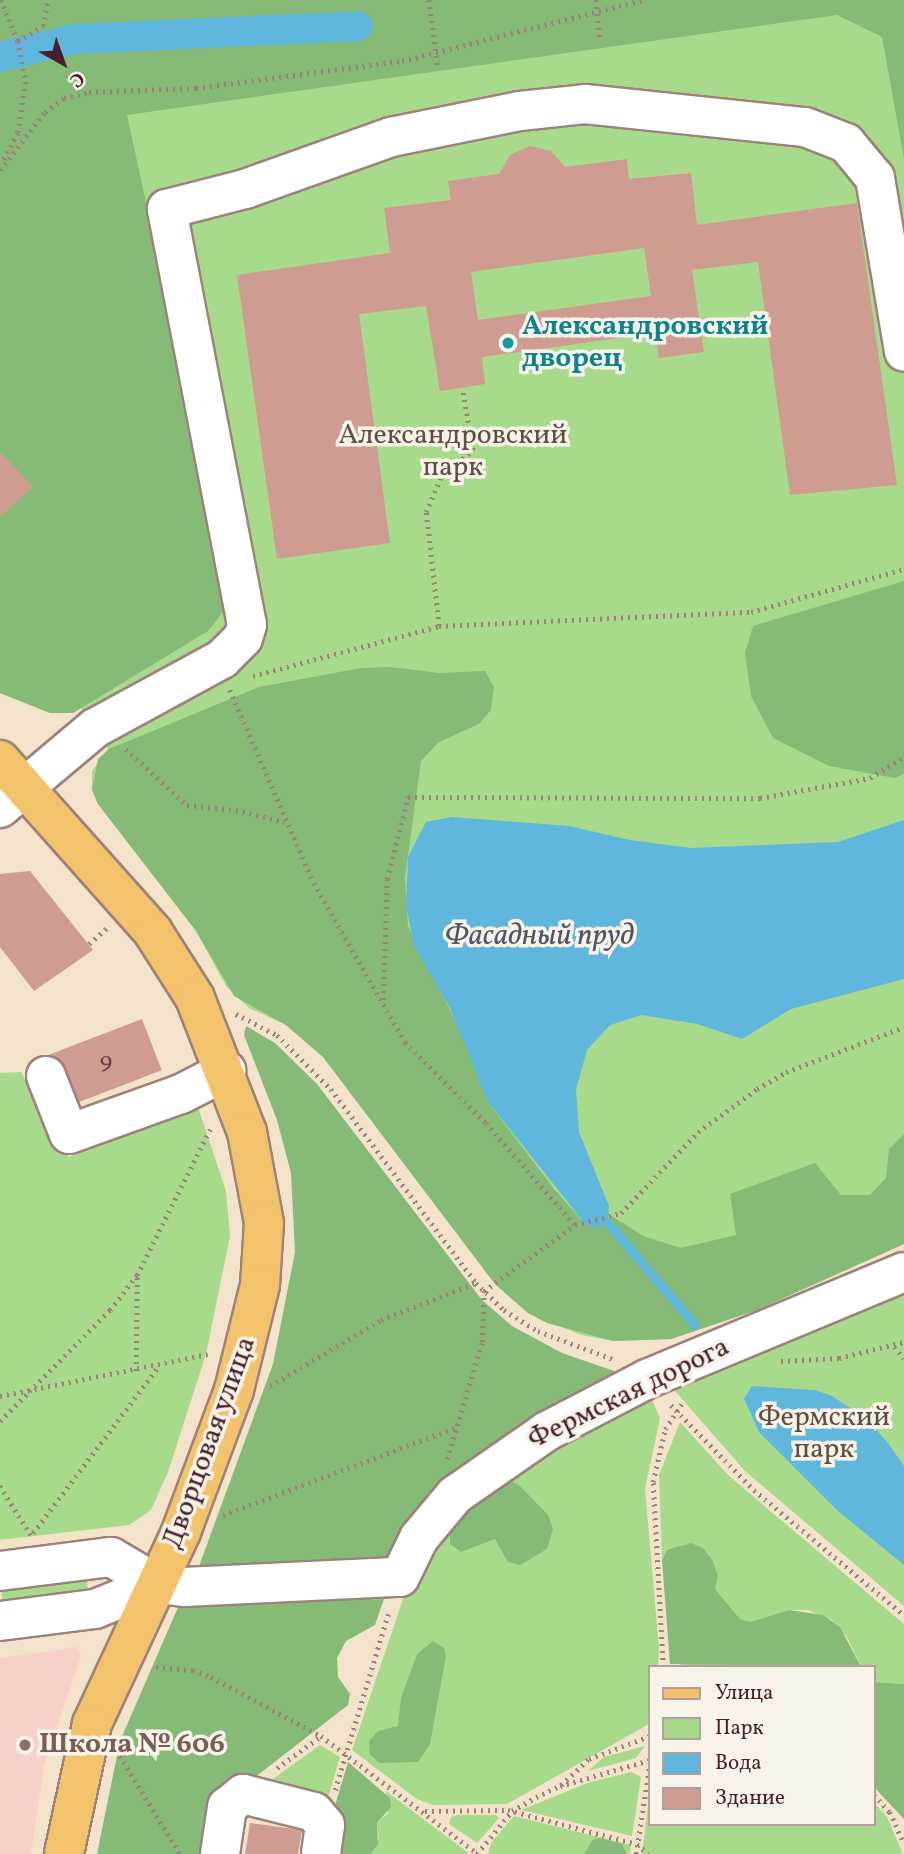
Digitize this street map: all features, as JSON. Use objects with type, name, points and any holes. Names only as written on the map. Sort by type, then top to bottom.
[{"type":"main road","name":"Дворцовая улица","points":[[8,785],[153,933],[195,998],[226,1071],[259,1179],[264,1223],[260,1285],[249,1343],[222,1427],[157,1584],[89,1732],[64,1854]]},
{"type":"street","points":[[8,785],[95,728],[222,659],[243,638],[247,625],[167,209],[245,189],[391,137],[520,110],[585,104],[806,127],[846,143],[875,178],[904,352]]},
{"type":"street","points":[[46,1076],[69,1134],[181,1094],[226,1071]]},
{"type":"street","name":"Фермская дорога","points":[[400,1577],[419,1538],[455,1495],[547,1431],[647,1379],[904,1272]]},
{"type":"street","points":[[0,1571],[111,1558],[157,1584]]},
{"type":"street","points":[[0,1621],[95,1609],[157,1584],[246,1586],[400,1577]]},
{"type":"street","points":[[220,1854],[227,1807],[243,1794],[309,1809],[323,1839]]},
{"type":"path","points":[[0,168],[18,133],[24,108],[25,74],[18,41],[1,0]]},
{"type":"path","points":[[18,41],[43,26],[48,0]]},
{"type":"path","points":[[429,0],[438,67]]},
{"type":"path","points":[[596,0],[600,37]]},
{"type":"path","points":[[0,168],[45,112],[64,98],[89,92],[195,88],[402,61],[643,0]]},
{"type":"path","points":[[439,626],[426,512],[441,477],[473,450],[463,388]]},
{"type":"path","points":[[240,680],[439,626],[751,612],[904,569]]},
{"type":"path","points":[[227,683],[285,822],[314,883],[405,1042],[422,1063],[485,1123],[575,1225]]},
{"type":"path","points":[[116,738],[187,805],[236,810],[285,822]]},
{"type":"path","points":[[383,1000],[387,879],[408,797],[760,798],[870,778],[904,757]]},
{"type":"path","points":[[89,944],[113,923]]},
{"type":"path","points":[[229,1010],[277,1035],[331,1089],[484,1291],[522,1322],[635,1369],[754,1490],[904,1615]]},
{"type":"path","points":[[484,1291],[575,1225],[621,1213],[675,1154],[730,1107],[786,1072],[904,1027]]},
{"type":"path","points":[[0,1421],[110,1310],[137,1275],[215,1121]]},
{"type":"path","points":[[136,1371],[137,1275]]},
{"type":"path","points":[[268,1387],[381,1320],[476,1283]]},
{"type":"path","points":[[444,1467],[482,1342],[484,1291]]},
{"type":"path","points":[[767,1360],[813,1361],[894,1347],[904,1342]]},
{"type":"path","points":[[894,1347],[904,1358]]},
{"type":"path","points":[[0,1396],[30,1393],[213,1353]]},
{"type":"path","points":[[27,1544],[159,1366]]},
{"type":"path","points":[[663,1665],[653,1482],[664,1429],[676,1409],[690,1396]]},
{"type":"path","points":[[212,1519],[455,1428]]},
{"type":"path","points":[[0,1486],[32,1534]]},
{"type":"path","points":[[323,1839],[346,1753],[400,1577]]},
{"type":"path","points":[[144,1667],[178,1667],[211,1676],[321,1736],[424,1811],[477,1854],[512,1811],[560,1786],[648,1762]]},
{"type":"path","points":[[243,1794],[321,1736]]},
{"type":"path","points":[[560,1786],[589,1759],[648,1737]]},
{"type":"path","points":[[116,1751],[180,1854]]},
{"type":"path","points":[[636,1854],[648,1774]]},
{"type":"path","points":[[876,1798],[902,1836],[904,1844]]},
{"type":"path","points":[[424,1811],[512,1811],[637,1844],[648,1854]]},
{"type":"shaded area","name":"Школа № 606","points":[[77,1647],[81,1656],[44,1766],[31,1854],[0,1854],[0,1658]]},
{"type":"green space","name":"Александровский парк","points":[[0,0],[904,0],[904,1244],[757,1310],[671,1339],[613,1341],[581,1335],[528,1313],[495,1284],[323,1057],[286,1025],[249,1008],[226,986],[196,931],[98,804],[92,790],[92,771],[108,749],[85,711],[81,708],[73,713],[50,713],[0,693]]},
{"type":"green space","points":[[0,0],[904,0],[904,159],[882,37],[837,15],[127,115],[223,553],[227,607],[208,631],[73,713],[50,713],[0,693],[0,517],[32,487],[0,452]]},
{"type":"green space","points":[[904,581],[904,774],[895,778],[829,766],[773,738],[751,696],[745,653],[753,626]]},
{"type":"green space","points":[[390,667],[439,673],[485,671],[494,687],[491,710],[479,724],[439,742],[421,761],[405,877],[408,926],[460,1030],[488,1102],[555,1190],[586,1225],[608,1223],[610,1215],[643,1236],[681,1248],[736,1235],[730,1194],[815,1163],[841,1195],[870,1195],[886,1178],[889,1149],[904,1134],[904,1244],[757,1310],[671,1339],[613,1341],[547,1323],[528,1313],[495,1284],[323,1057],[286,1025],[234,996],[196,931],[98,804],[92,790],[98,759],[109,749],[259,687],[361,668]]},
{"type":"green space","points":[[246,1026],[275,1043],[317,1084],[482,1300],[512,1326],[562,1353],[620,1373],[395,1556],[198,1569],[273,1364],[295,1252],[291,1173],[277,1120],[244,1035]]},
{"type":"green space","points":[[21,1072],[69,1157],[198,1107],[226,1191],[230,1236],[206,1354],[168,1472],[151,1510],[129,1525],[0,1540],[0,1073]]},
{"type":"green space","name":"Фермский парк","points":[[904,1288],[904,1606],[745,1471],[675,1391],[677,1383]]},
{"type":"green space","points":[[651,1398],[660,1418],[645,1489],[659,1648],[658,1665],[648,1665],[648,1725],[507,1804],[433,1805],[417,1799],[352,1750],[404,1596],[425,1549],[510,1468]]},
{"type":"green space","points":[[680,1422],[729,1476],[904,1624],[904,1684],[876,1682],[876,1665],[860,1665],[847,1637],[832,1620],[808,1610],[789,1610],[750,1622],[740,1619],[715,1589],[718,1576],[713,1561],[667,1550],[662,1560],[659,1475]]},
{"type":"green space","points":[[510,1481],[519,1485],[548,1515],[553,1529],[547,1549],[520,1565],[508,1562],[495,1539],[461,1552],[450,1544],[450,1534],[467,1513],[486,1494]]},
{"type":"green space","points":[[691,1543],[703,1548],[713,1561],[718,1576],[715,1589],[740,1619],[750,1622],[789,1610],[823,1615],[840,1627],[860,1665],[670,1664],[662,1560],[667,1550]]},
{"type":"green space","points":[[85,1570],[89,1596],[4,1609],[0,1583]]},
{"type":"green space","points":[[384,1599],[375,1625],[346,1641],[337,1658],[338,1677],[350,1694],[348,1705],[240,1789],[213,1854],[97,1854],[120,1741],[179,1605]]},
{"type":"green space","points":[[433,1641],[444,1648],[446,1656],[430,1744],[418,1762],[380,1763],[370,1755],[369,1741],[378,1731],[398,1726],[401,1698],[417,1654]]},
{"type":"green space","points":[[691,1662],[718,1665],[678,1665]]},
{"type":"green space","points":[[876,1682],[904,1684],[904,1819],[876,1789]]},
{"type":"green space","points":[[320,1745],[340,1757],[324,1811],[259,1789]]},
{"type":"green space","points":[[645,1746],[636,1758],[588,1771],[604,1757]]},
{"type":"green space","points":[[348,1762],[390,1798],[391,1807],[377,1823],[378,1844],[371,1854],[327,1854],[331,1819]]},
{"type":"green space","points":[[632,1772],[641,1777],[632,1836],[521,1810],[590,1782]]},
{"type":"green space","points":[[386,1791],[468,1854],[371,1854],[379,1838],[377,1823],[388,1813]]},
{"type":"green space","points":[[648,1805],[648,1826],[876,1826],[876,1805],[887,1817],[903,1854],[642,1854]]},
{"type":"green space","points":[[496,1815],[499,1818],[477,1843],[449,1824],[451,1817]]},
{"type":"green space","points":[[514,1816],[631,1845],[630,1854],[592,1840],[584,1854],[488,1854],[491,1843]]},
{"type":"green space","points":[[601,1838],[622,1844],[627,1854],[584,1854],[592,1840]]},
{"type":"water","name":"Фасадный пруд","points":[[452,817],[569,826],[630,840],[691,848],[838,842],[904,820],[904,979],[791,1009],[742,1039],[697,1024],[642,1015],[610,1025],[587,1050],[576,1090],[579,1132],[609,1206],[608,1223],[594,1228],[586,1225],[488,1102],[450,1008],[414,946],[406,905],[408,857],[426,822]]},
{"type":"water","points":[[752,1386],[815,1390],[832,1396],[867,1419],[888,1443],[904,1466],[904,1565],[838,1511],[759,1432],[744,1399]]},
{"type":"building","name":"Александровский дворец","points":[[530,146],[551,151],[565,167],[627,159],[629,179],[691,173],[697,225],[857,203],[897,485],[790,495],[758,262],[692,270],[704,352],[659,358],[655,333],[482,357],[485,384],[440,391],[426,306],[359,314],[390,543],[277,559],[237,275],[390,253],[384,208],[451,200],[448,181],[499,174],[510,155]],"holes":[[[644,248],[651,296],[478,320],[471,272]]]},
{"type":"building","points":[[0,452],[33,487],[0,517]]},
{"type":"building","points":[[30,871],[93,950],[34,991],[0,947],[0,874]]},
{"type":"building","points":[[142,1019],[162,1070],[69,1106],[50,1054]]},
{"type":"building","points":[[250,1823],[302,1830],[298,1854],[245,1854]]},
{"type":"waterway","points":[[0,57],[74,39],[358,26]]},
{"type":"waterway","points":[[608,1223],[695,1325]]},
{"type":"place","name":"Александровский дворец","points":[[508,343]]},
{"type":"place","name":"Школа № 606","points":[[25,1745]]}]
